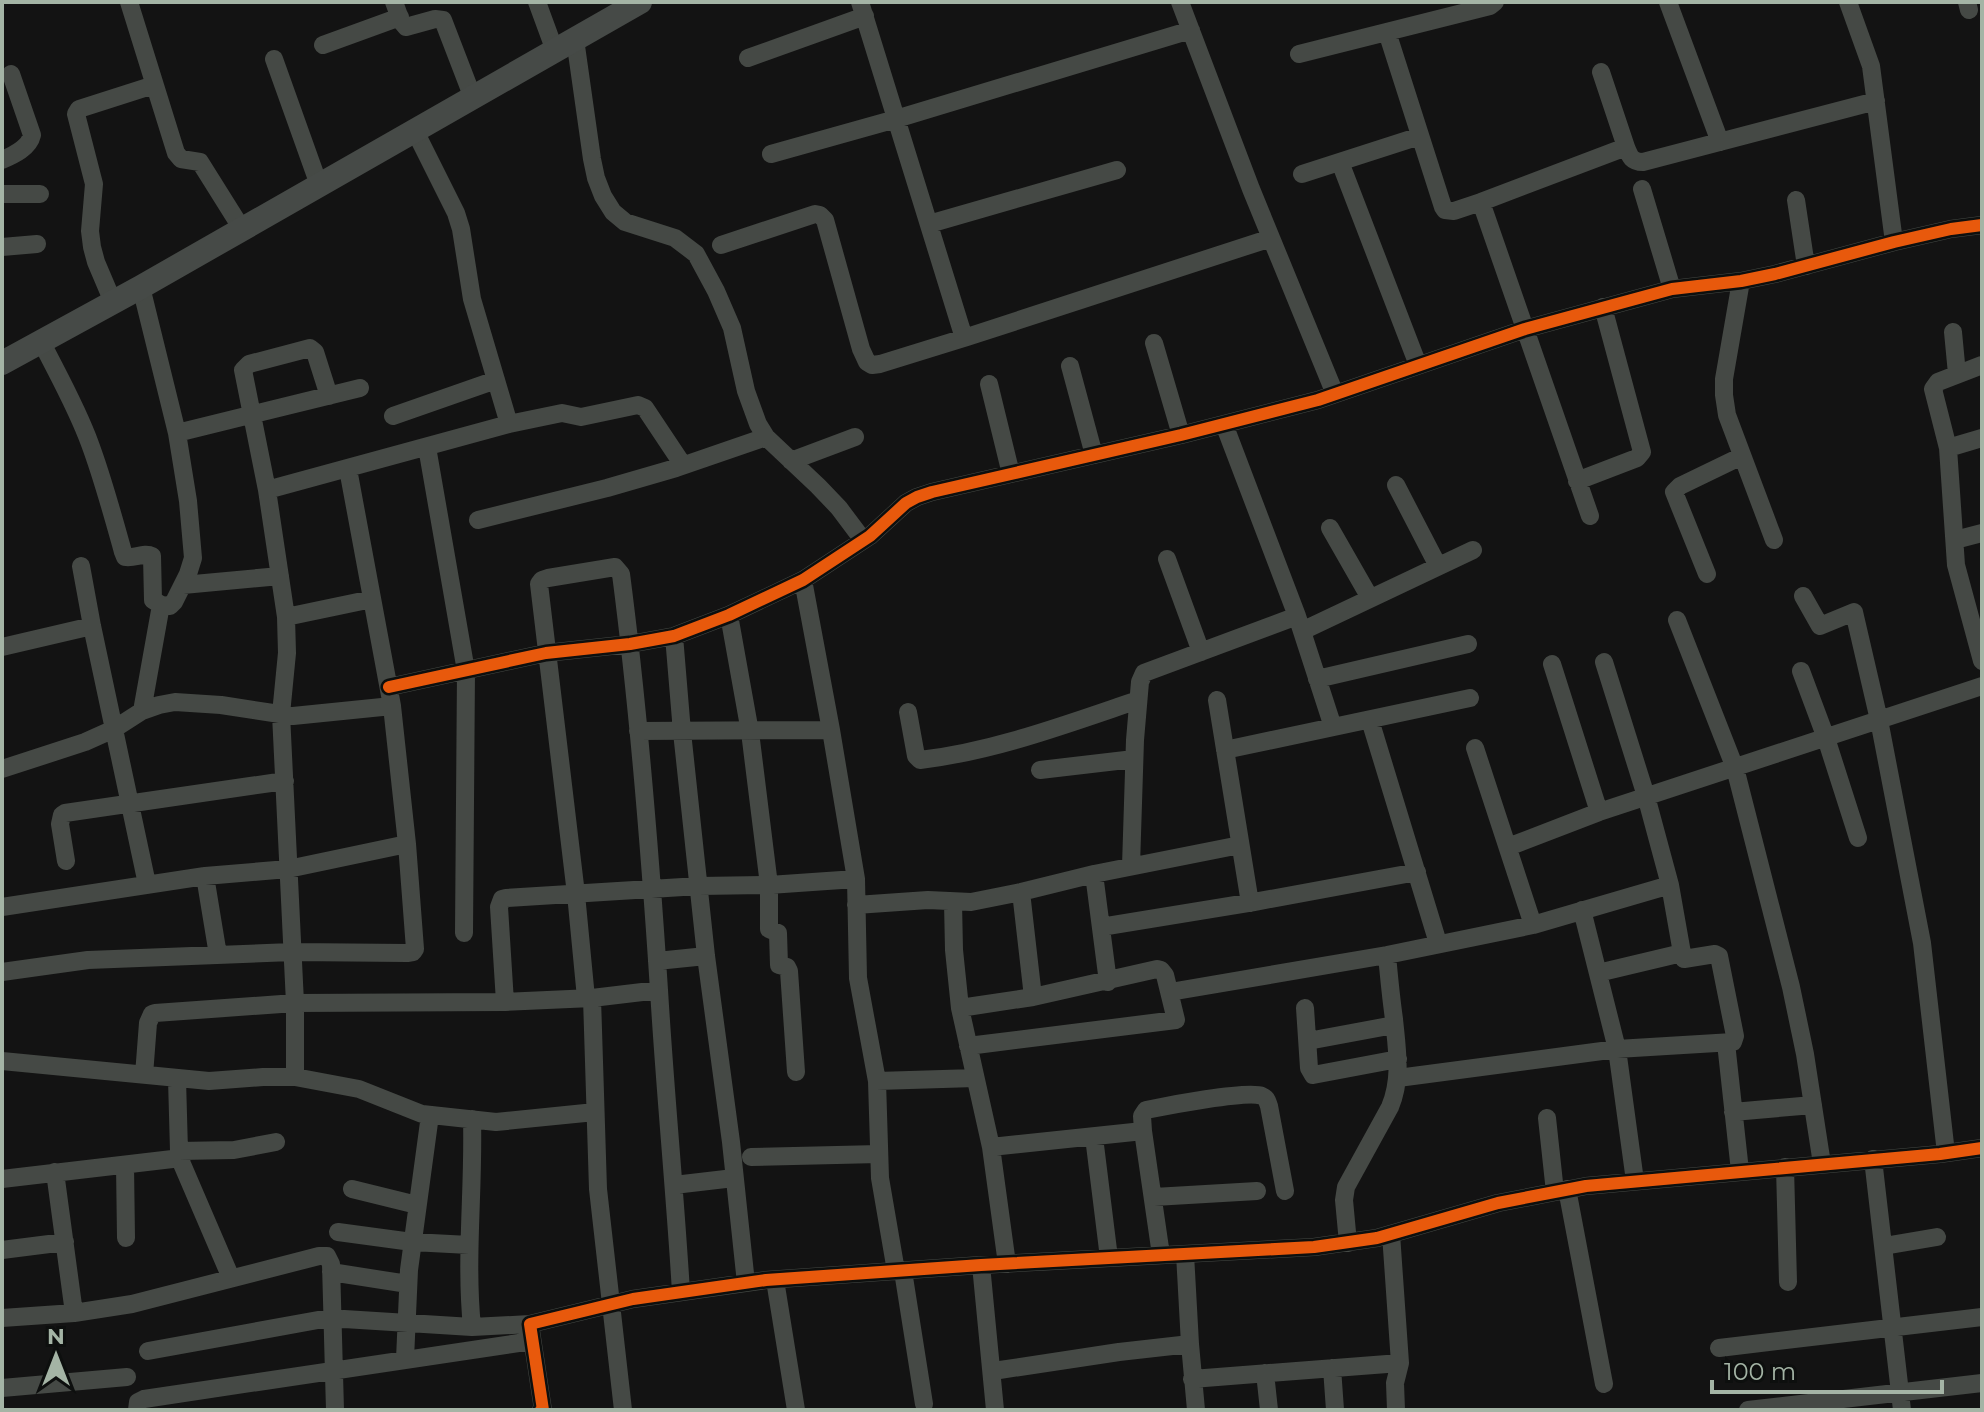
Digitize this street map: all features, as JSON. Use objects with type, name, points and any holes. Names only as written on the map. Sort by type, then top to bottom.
[{"type":"main road","points":[[3,359],[141,287],[639,2]]},
{"type":"street","points":[[129,2],[176,153],[181,159],[200,162],[242,229]]},
{"type":"street","points":[[537,2],[565,45],[603,196],[613,212],[625,222],[675,238],[696,254],[732,328],[752,411],[766,437],[839,508],[863,540]]},
{"type":"street","points":[[1180,2],[1335,394]]},
{"type":"street","points":[[1299,54],[1490,6],[1495,2]]},
{"type":"street","points":[[1668,2],[1720,142]]},
{"type":"street","points":[[1848,2],[1871,66],[1894,242]]},
{"type":"street","points":[[748,58],[862,9],[964,338]]},
{"type":"street","points":[[323,45],[397,10],[406,27],[435,19],[443,20],[473,98]]},
{"type":"street","points":[[771,154],[1191,30]]},
{"type":"street","points":[[1387,32],[1445,210],[1454,211],[1481,202],[1626,147]]},
{"type":"street","points":[[274,59],[319,185]]},
{"type":"street","points":[[1601,72],[1626,147],[1631,159],[1636,162],[1876,101]]},
{"type":"street","points":[[2,160],[29,143],[32,135],[11,74]]},
{"type":"street","points":[[113,302],[92,247],[90,231],[94,184],[76,114],[79,109],[154,85]]},
{"type":"street","points":[[415,131],[456,213],[472,299],[509,424]]},
{"type":"street","points":[[1302,174],[1420,136]]},
{"type":"street","points":[[1340,162],[1418,365]]},
{"type":"street","points":[[929,224],[1117,170]]},
{"type":"street","points":[[1642,189],[1672,289]]},
{"type":"street","points":[[2,194],[40,194]]},
{"type":"street","points":[[1796,200],[1806,266]]},
{"type":"street","points":[[1481,202],[1590,516]]},
{"type":"street","points":[[721,245],[815,214],[820,215],[825,220],[861,349],[867,362],[872,365],[1271,238]]},
{"type":"street","points":[[2,769],[85,742],[159,705],[188,702],[293,716],[390,697],[466,671],[546,653],[674,636],[729,615],[803,580],[863,540],[917,497],[1181,435],[1335,394],[1525,329],[1672,289],[1741,281],[1894,242],[1982,225]]},
{"type":"street","points":[[2,247],[37,244]]},
{"type":"street","points":[[1741,281],[1724,395],[1727,415],[1774,540]]},
{"type":"street","points":[[41,341],[89,440],[125,557],[152,556],[153,600],[156,604],[171,605],[192,565],[193,551],[177,433],[141,287]]},
{"type":"street","points":[[1577,481],[1637,458],[1642,452],[1603,307]]},
{"type":"street","points":[[1953,332],[1957,374]]},
{"type":"street","points":[[1154,343],[1181,435]]},
{"type":"street","points":[[295,1077],[295,1003],[281,714],[287,653],[286,617],[267,490],[243,370],[245,366],[307,348],[313,349],[329,396]]},
{"type":"street","points":[[1982,365],[1938,382],[1933,389],[1948,448],[1956,565],[1982,661]]},
{"type":"street","points":[[1070,366],[1094,455]]},
{"type":"street","points":[[393,416],[496,380]]},
{"type":"street","points":[[989,384],[1011,474]]},
{"type":"street","points":[[177,433],[360,388]]},
{"type":"street","points":[[267,490],[509,424],[562,413],[581,417],[634,406],[645,408],[683,465]]},
{"type":"street","points":[[1224,424],[1299,623],[1333,727]]},
{"type":"street","points":[[478,520],[607,488],[766,437]]},
{"type":"street","points":[[791,461],[855,437]]},
{"type":"street","points":[[1948,448],[1982,438]]},
{"type":"street","points":[[427,447],[466,671],[464,933]]},
{"type":"street","points":[[1707,574],[1674,492],[1680,486],[1742,456]]},
{"type":"street","points":[[2,972],[88,960],[292,952],[413,952],[415,943],[407,844],[390,697],[348,469]]},
{"type":"street","points":[[1396,485],[1438,566]]},
{"type":"street","points":[[1330,528],[1370,598]]},
{"type":"street","points":[[1955,540],[1982,533]]},
{"type":"street","points":[[1131,866],[1134,759],[1140,682],[1144,673],[1370,598],[1473,550]]},
{"type":"street","points":[[1167,559],[1201,652]]},
{"type":"street","points":[[81,566],[147,884]]},
{"type":"street","points":[[623,1410],[613,1304],[601,1223],[589,998],[539,589],[542,580],[610,567],[615,567],[621,574],[630,644],[652,889],[681,1292]]},
{"type":"street","points":[[183,585],[280,576]]},
{"type":"street","points":[[803,580],[856,879],[858,978],[877,1081],[882,1197],[900,1271],[924,1404]]},
{"type":"street","points":[[1803,596],[1820,626],[1854,612],[1879,720],[1922,943],[1946,1153]]},
{"type":"street","points":[[286,617],[372,599]]},
{"type":"street","points":[[142,711],[161,605]]},
{"type":"street","points":[[729,615],[750,732],[769,885],[769,929],[777,932],[779,965],[787,967],[789,971],[796,1072]]},
{"type":"street","points":[[1677,620],[1735,768],[1791,987],[1822,1164]]},
{"type":"street","points":[[2,647],[92,626]]},
{"type":"street","points":[[674,636],[706,956],[746,1283]]},
{"type":"street","points":[[1317,679],[1468,644]]},
{"type":"street","points":[[1305,1008],[1309,1068],[1313,1075],[1733,1042],[1735,1039],[1719,956],[1684,959],[1670,885],[1604,662]]},
{"type":"street","points":[[1552,664],[1599,812]]},
{"type":"street","points":[[1801,671],[1858,838]]},
{"type":"street","points":[[1508,847],[1646,796],[1982,686]]},
{"type":"street","points":[[1225,750],[1470,698]]},
{"type":"street","points":[[908,712],[916,756],[920,760],[1042,732],[1138,700]]},
{"type":"street","points":[[1217,700],[1250,903]]},
{"type":"street","points":[[1370,720],[1438,943]]},
{"type":"street","points":[[638,731],[831,730]]},
{"type":"street","points":[[1475,748],[1533,925]]},
{"type":"street","points":[[1040,770],[1134,759]]},
{"type":"street","points":[[66,861],[60,824],[62,815],[285,781]]},
{"type":"street","points":[[2,907],[205,876],[288,869],[407,844]]},
{"type":"street","points":[[856,905],[928,900],[971,902],[1240,845]]},
{"type":"street","points":[[1101,927],[1417,872]]},
{"type":"street","points":[[1094,874],[1108,982]]},
{"type":"street","points":[[205,876],[218,955]]},
{"type":"street","points":[[505,1002],[500,902],[506,898],[856,879]]},
{"type":"street","points":[[1170,992],[1387,955],[1533,925],[1670,885]]},
{"type":"street","points":[[1021,892],[1033,997]]},
{"type":"street","points":[[953,902],[960,1008],[991,1147],[1007,1264]]},
{"type":"street","points":[[1582,910],[1617,1049],[1635,1181]]},
{"type":"street","points":[[1598,973],[1682,953]]},
{"type":"street","points":[[1348,1243],[1344,1200],[1346,1187],[1395,1094],[1398,1068],[1387,955]]},
{"type":"street","points":[[657,961],[706,956]]},
{"type":"street","points":[[960,1008],[1033,997],[1161,970],[1176,1020],[968,1046]]},
{"type":"street","points":[[144,1075],[148,1023],[152,1014],[160,1012],[295,1003],[505,1002],[589,998],[659,990]]},
{"type":"street","points":[[1308,1041],[1394,1025]]},
{"type":"street","points":[[1726,1043],[1740,1171]]},
{"type":"street","points":[[2,1061],[209,1081],[295,1077],[359,1089],[422,1114],[496,1122],[595,1112]]},
{"type":"street","points":[[877,1081],[975,1078]]},
{"type":"street","points":[[177,1079],[180,1155],[184,1170],[231,1278]]},
{"type":"street","points":[[1161,1255],[1143,1131],[1142,1116],[1146,1110],[1195,1101],[1263,1096],[1269,1106],[1285,1191]]},
{"type":"street","points":[[1733,1112],[1813,1105]]},
{"type":"street","points":[[405,1359],[412,1242],[430,1115]]},
{"type":"street","points":[[1547,1118],[1604,1384]]},
{"type":"street","points":[[472,1119],[473,1194],[469,1245],[472,1327]]},
{"type":"street","points":[[991,1147],[1143,1131]]},
{"type":"street","points":[[1094,1137],[1109,1258]]},
{"type":"street","points":[[2,1179],[125,1165],[276,1142]]},
{"type":"street","points":[[137,1410],[138,1402],[144,1399],[405,1359],[531,1333],[613,1304],[681,1292],[775,1280],[981,1265],[1314,1247],[1391,1234],[1498,1203],[1561,1190],[1982,1148]]},
{"type":"street","points":[[751,1157],[879,1154]]},
{"type":"street","points":[[1873,1159],[1901,1401]]},
{"type":"street","points":[[125,1165],[126,1238]]},
{"type":"street","points":[[1785,1167],[1788,1282]]},
{"type":"street","points":[[55,1172],[74,1313]]},
{"type":"street","points":[[674,1185],[734,1178]]},
{"type":"street","points":[[352,1189],[417,1205]]},
{"type":"street","points":[[1154,1197],[1257,1191]]},
{"type":"street","points":[[338,1232],[412,1242],[469,1245]]},
{"type":"street","points":[[1391,1234],[1400,1363],[1395,1383],[1396,1410]]},
{"type":"street","points":[[1884,1246],[1937,1237]]},
{"type":"street","points":[[2,1250],[65,1242]]},
{"type":"street","points":[[1185,1254],[1196,1410]]},
{"type":"street","points":[[2,1318],[74,1313],[132,1304],[324,1255],[330,1259],[331,1272],[335,1410]]},
{"type":"street","points":[[981,1265],[995,1410]]},
{"type":"street","points":[[331,1272],[408,1284]]},
{"type":"street","points":[[775,1280],[796,1410]]},
{"type":"street","points":[[1719,1348],[1982,1317]]},
{"type":"street","points":[[148,1351],[332,1319],[531,1333]]},
{"type":"street","points":[[531,1333],[542,1410]]},
{"type":"street","points":[[993,1371],[1190,1344]]},
{"type":"street","points":[[1192,1379],[1400,1363]]},
{"type":"street","points":[[1332,1368],[1335,1410]]},
{"type":"street","points":[[1265,1373],[1269,1410]]},
{"type":"street","points":[[2,1388],[127,1377]]},
{"type":"street","points":[[1748,1410],[1901,1401],[1982,1383]]},
{"type":"cycle path","points":[[389,687],[546,653],[674,636],[729,615],[803,580],[870,536],[906,503],[932,492],[1318,400],[1525,329],[1672,289],[1775,274],[1894,242],[1982,225]]},
{"type":"cycle path","points":[[541,1410],[530,1324],[633,1299],[766,1280],[1314,1247],[1377,1238],[1498,1203],[1586,1186],[1982,1148]]}]
